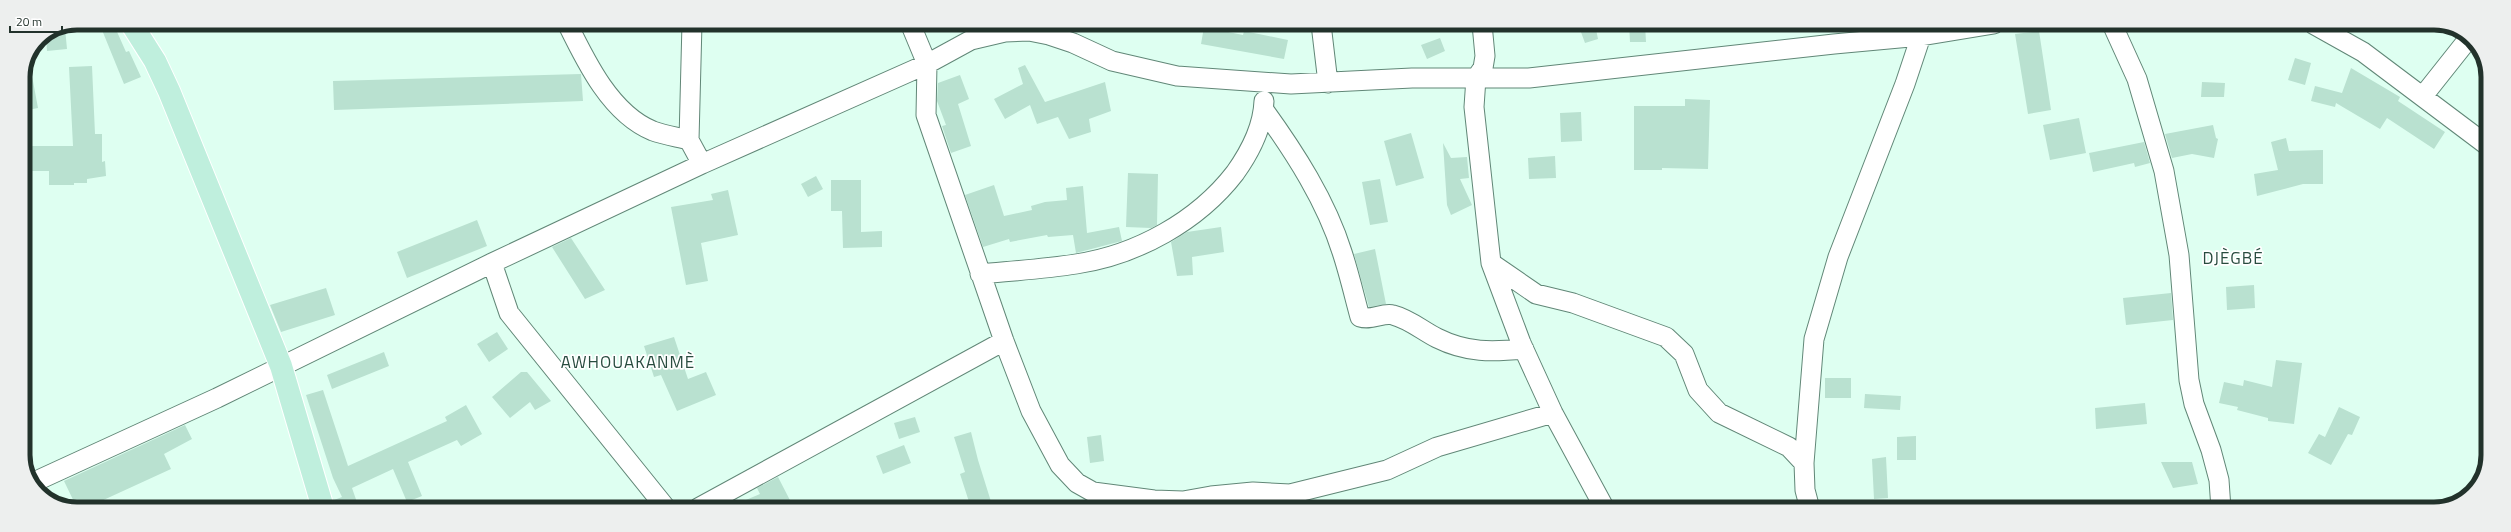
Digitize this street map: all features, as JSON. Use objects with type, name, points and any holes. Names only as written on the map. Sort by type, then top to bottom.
[{"type":"main road","points":[[135,30],[155,61],[169,91],[281,366],[321,502]]},
{"type":"street","points":[[571,30],[599,81],[625,114],[653,130],[689,140]]},
{"type":"street","points":[[692,30],[689,140],[702,164]]},
{"type":"street","points":[[913,30],[927,64],[926,114],[1004,341],[1031,411],[1060,465],[1077,483],[1093,492],[1122,497],[1183,501],[1211,496],[1254,492],[1290,494],[1387,470],[1437,447],[1553,413]]},
{"type":"street","points":[[1322,30],[1328,83]]},
{"type":"street","points":[[1483,30],[1485,56],[1483,68],[1476,78],[1474,107],[1491,263],[1524,349],[1553,413],[1601,502]]},
{"type":"street","points":[[38,480],[217,398],[492,263],[702,164],[927,64],[971,40],[1005,32],[1029,31],[1073,42],[1112,61],[1177,76],[1265,83],[1328,83],[1558,75],[1834,44],[1921,36],[1958,30]]},
{"type":"street","points":[[2115,30],[2137,79],[2164,171],[2179,255],[2189,380],[2194,404],[2211,450],[2219,480],[2221,502]]},
{"type":"street","points":[[2324,30],[2364,52],[2481,141]]},
{"type":"street","points":[[1808,502],[1805,490],[1804,463],[1814,339],[1838,257],[1906,84],[1921,36]]},
{"type":"street","points":[[2423,96],[2465,42]]},
{"type":"street","points":[[980,274],[1078,264],[1114,255],[1172,229],[1196,214],[1221,191],[1242,164],[1256,138],[1264,110],[1265,83]]},
{"type":"street","points":[[1264,110],[1292,150],[1326,214],[1342,251],[1360,317],[1366,319],[1392,314],[1436,338],[1466,350],[1499,352],[1524,349]]},
{"type":"street","points":[[492,263],[510,313],[661,502]]},
{"type":"street","points":[[1491,263],[1536,294],[1573,303],[1666,337],[1684,354],[1698,390],[1719,414],[1788,447],[1804,463]]},
{"type":"street","points":[[709,502],[1004,341]]},
{"type":"building","points":[[102,30],[116,30],[126,52],[129,51],[141,77],[124,84]]},
{"type":"building","points":[[1203,30],[1219,30],[1243,35],[1244,31],[1288,40],[1284,59],[1201,44]]},
{"type":"building","points":[[1580,30],[1596,30],[1598,39],[1585,43]]},
{"type":"building","points":[[1629,30],[1645,30],[1646,42],[1630,42]]},
{"type":"building","points":[[2039,31],[2051,110],[2028,114],[2015,34]]},
{"type":"building","points":[[65,32],[67,49],[47,51],[46,42],[51,38]]},
{"type":"building","points":[[1440,38],[1445,51],[1427,59],[1421,45]]},
{"type":"building","points":[[2295,58],[2311,63],[2305,85],[2288,80]]},
{"type":"building","points":[[1025,65],[1045,102],[1105,82],[1111,111],[1089,119],[1091,132],[1069,139],[1058,117],[1037,124],[1030,105],[1005,119],[994,99],[1023,84],[1018,68]]},
{"type":"building","points":[[92,66],[95,134],[102,134],[102,162],[105,161],[106,176],[87,179],[87,183],[74,183],[74,185],[49,185],[49,171],[30,171],[30,146],[73,146],[69,67]]},
{"type":"building","points":[[2351,68],[2400,97],[2398,101],[2445,132],[2434,149],[2387,118],[2380,129],[2336,103],[2335,107],[2311,101],[2315,86],[2342,93]]},
{"type":"building","points":[[31,69],[38,108],[30,110]]},
{"type":"building","points":[[581,74],[583,101],[334,110],[333,81]]},
{"type":"building","points":[[960,75],[969,99],[958,104],[971,146],[951,153],[942,126],[946,125],[937,101],[938,83]]},
{"type":"building","points":[[2202,82],[2225,83],[2224,97],[2201,97]]},
{"type":"building","points":[[1685,99],[1710,100],[1708,169],[1662,168],[1662,170],[1634,170],[1634,106],[1685,106]]},
{"type":"building","points":[[1581,112],[1582,141],[1561,142],[1560,113]]},
{"type":"building","points":[[2079,118],[2086,153],[2050,160],[2043,125]]},
{"type":"building","points":[[2213,125],[2216,138],[2218,139],[2214,158],[2192,154],[2172,158],[2165,134]]},
{"type":"building","points":[[1411,133],[1424,178],[1396,186],[1384,141]]},
{"type":"building","points":[[2286,138],[2289,151],[2323,150],[2323,184],[2303,184],[2257,196],[2254,174],[2278,170],[2271,142]]},
{"type":"building","points":[[2144,142],[2150,163],[2135,167],[2134,163],[2093,172],[2089,153]]},
{"type":"building","points":[[1443,143],[1451,158],[1467,157],[1469,178],[1460,179],[1472,205],[1451,215],[1447,205]]},
{"type":"building","points":[[1555,156],[1556,178],[1529,179],[1528,158]]},
{"type":"building","points":[[1128,173],[1158,174],[1157,225],[1151,228],[1126,227]]},
{"type":"building","points":[[816,176],[823,189],[808,197],[801,184]]},
{"type":"building","points":[[1380,179],[1388,222],[1370,225],[1362,182]]},
{"type":"building","points":[[831,180],[861,180],[861,232],[882,231],[882,247],[843,248],[842,211],[831,211]]},
{"type":"building","points":[[994,185],[1004,216],[1032,210],[1031,206],[1045,202],[1067,200],[1066,188],[1083,186],[1087,233],[1119,227],[1122,241],[1076,253],[1073,235],[1048,237],[1047,235],[1010,242],[1009,239],[983,247],[965,195]]},
{"type":"building","points":[[728,190],[738,235],[701,243],[708,281],[686,285],[671,207],[713,200],[711,194]]},
{"type":"building","points":[[477,220],[487,246],[407,278],[397,252]]},
{"type":"building","points":[[1221,227],[1224,252],[1192,257],[1193,275],[1177,276],[1171,242],[1187,232]]},
{"type":"building","points":[[571,238],[605,290],[585,299],[552,247]]},
{"type":"building","points":[[1375,249],[1386,304],[1369,307],[1354,254]]},
{"type":"building","points":[[2254,285],[2255,308],[2227,310],[2226,287]]},
{"type":"building","points":[[326,288],[335,315],[281,332],[270,305]]},
{"type":"building","points":[[2171,293],[2173,320],[2126,325],[2123,298]]},
{"type":"building","points":[[497,332],[508,349],[489,362],[477,344]]},
{"type":"building","points":[[674,337],[688,379],[706,372],[716,395],[677,411],[661,375],[654,377],[644,346]]},
{"type":"building","points":[[384,352],[389,366],[332,389],[327,375]]},
{"type":"building","points":[[2276,360],[2302,363],[2294,424],[2268,421],[2268,418],[2237,410],[2238,407],[2219,403],[2224,382],[2243,386],[2244,380],[2272,387]]},
{"type":"building","points":[[521,372],[527,372],[551,401],[535,410],[530,402],[510,418],[492,397]]},
{"type":"building","points":[[1825,378],[1851,378],[1851,398],[1825,398]]},
{"type":"building","points":[[323,390],[348,466],[447,421],[445,417],[466,405],[482,434],[461,446],[457,440],[408,462],[422,496],[407,502],[393,469],[352,488],[357,502],[334,502],[334,500],[342,497],[333,478],[306,395]]},
{"type":"building","points":[[1865,394],[1901,396],[1900,410],[1864,408]]},
{"type":"building","points":[[2145,403],[2147,424],[2096,429],[2095,408]]},
{"type":"building","points":[[2339,407],[2360,417],[2352,435],[2348,434],[2331,465],[2308,453],[2319,434],[2325,437]]},
{"type":"building","points":[[915,417],[920,432],[899,439],[894,423]]},
{"type":"building","points":[[185,425],[192,439],[164,454],[171,469],[99,502],[74,502],[64,481]]},
{"type":"building","points":[[971,432],[991,502],[969,502],[960,474],[965,472],[954,437]]},
{"type":"building","points":[[1101,435],[1104,461],[1090,463],[1087,437]]},
{"type":"building","points":[[1916,436],[1916,460],[1897,460],[1897,437]]},
{"type":"building","points":[[904,445],[911,463],[883,474],[876,456]]},
{"type":"building","points":[[1886,457],[1888,498],[1874,499],[1872,459]]},
{"type":"building","points":[[2161,462],[2192,462],[2198,484],[2173,488]]},
{"type":"building","points":[[778,477],[791,502],[741,502],[760,494],[757,488]]},
{"type":"district","name":"DJÈGBÉ","points":[[2233,258]]},
{"type":"district","name":"AWHOUAKANMÈ","points":[[628,362]]}]
